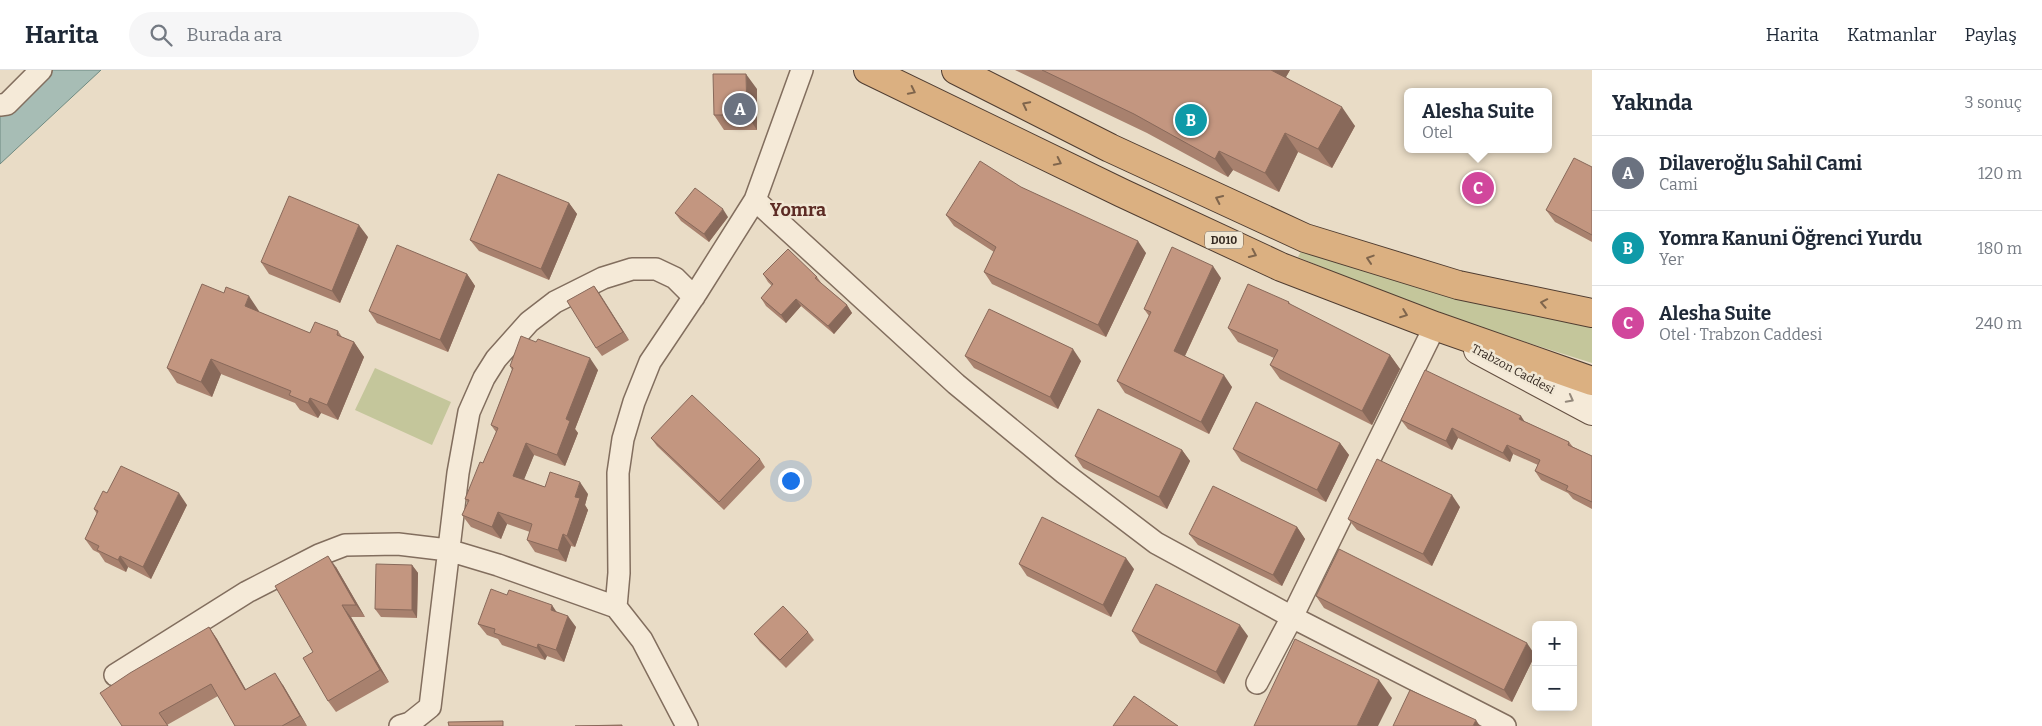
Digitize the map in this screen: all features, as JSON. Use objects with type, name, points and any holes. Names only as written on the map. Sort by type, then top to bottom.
[{"type":"highway","name":"D010","points":[[868,70],[1122,193],[1272,262],[1435,326],[1592,381]]},
{"type":"highway","points":[[956,70],[1110,148],[1305,238],[1458,285],[1592,312]]},
{"type":"main road","name":"Trabzon Caddesi","points":[[1435,326],[1592,411]]},
{"type":"street","points":[[0,105],[7,104],[40,70]]},
{"type":"street","points":[[616,607],[618,473],[623,439],[634,402],[650,362],[694,297],[755,200],[802,70]]},
{"type":"street","points":[[755,200],[956,384],[1064,473],[1156,543],[1292,617],[1505,726]]},
{"type":"street","points":[[400,726],[410,723],[430,707],[458,473],[469,412],[484,378],[496,359],[529,322],[555,302],[603,278],[632,268],[656,268],[674,278],[694,297]]},
{"type":"street","points":[[1257,683],[1292,617],[1435,326]]},
{"type":"street","points":[[115,675],[247,592],[319,555],[346,545],[398,544],[448,550],[498,565],[616,607],[642,640],[688,726]]},
{"type":"green space","points":[[1303,248],[1592,317],[1592,363],[1424,310],[1298,257]]},
{"type":"green space","points":[[375,368],[451,402],[432,445],[355,410]]},
{"type":"water","points":[[41,70],[101,70],[0,164],[0,112]]},
{"type":"building","points":[[1042,70],[1271,70],[1342,107],[1318,149],[1285,133],[1265,173],[1219,151],[1215,159],[1134,114]]},
{"type":"building","points":[[713,74],[746,74],[747,115],[714,115]]},
{"type":"building","points":[[1574,158],[1592,167],[1592,235],[1546,210]]},
{"type":"building","points":[[980,161],[1021,187],[1138,241],[1098,325],[984,272],[996,247],[946,215]]},
{"type":"building","points":[[498,174],[569,203],[541,269],[470,240]]},
{"type":"building","points":[[695,188],[723,209],[704,234],[675,213]]},
{"type":"building","points":[[289,196],[359,225],[332,291],[261,262]]},
{"type":"building","points":[[397,245],[467,274],[440,340],[369,311]]},
{"type":"building","points":[[1172,247],[1213,266],[1174,351],[1224,375],[1201,422],[1117,381],[1151,312],[1144,309]]},
{"type":"building","points":[[788,249],[817,277],[815,278],[847,305],[828,326],[796,299],[781,315],[761,298],[773,284],[763,274]]},
{"type":"building","points":[[202,284],[224,293],[226,287],[249,296],[245,306],[310,333],[315,322],[338,331],[337,335],[354,342],[327,405],[310,398],[308,403],[289,395],[291,391],[211,359],[201,382],[167,368]]},
{"type":"building","points":[[1248,284],[1289,302],[1390,355],[1362,411],[1270,365],[1278,350],[1228,328]]},
{"type":"building","points":[[594,286],[623,332],[596,348],[567,301]]},
{"type":"building","points":[[989,309],[1073,349],[1050,397],[965,356]]},
{"type":"building","points":[[521,336],[536,342],[538,339],[590,358],[566,419],[570,421],[557,455],[526,443],[513,476],[545,487],[550,472],[580,482],[575,497],[580,498],[567,536],[563,534],[558,550],[527,540],[532,524],[498,512],[492,527],[462,515],[469,500],[465,499],[480,462],[483,463],[498,428],[491,425],[513,368],[510,366]]},
{"type":"building","points":[[1425,370],[1521,416],[1519,419],[1569,442],[1568,445],[1592,456],[1592,502],[1566,490],[1568,486],[1535,471],[1540,460],[1507,445],[1503,453],[1452,428],[1446,441],[1401,420]]},
{"type":"building","points":[[692,395],[760,459],[719,502],[651,438]]},
{"type":"building","points":[[1256,402],[1340,443],[1317,490],[1233,449]]},
{"type":"building","points":[[1098,409],[1182,450],[1159,497],[1075,456]]},
{"type":"building","points":[[1377,459],[1452,495],[1423,554],[1348,519]]},
{"type":"building","points":[[121,466],[179,493],[143,567],[120,556],[118,560],[97,550],[99,546],[85,539],[98,511],[94,509],[103,491],[107,493]]},
{"type":"building","points":[[1213,486],[1297,527],[1273,575],[1189,534]]},
{"type":"building","points":[[1042,517],[1126,558],[1103,605],[1019,564]]},
{"type":"building","points":[[1339,549],[1527,643],[1504,690],[1316,596]]},
{"type":"building","points":[[328,556],[356,605],[342,605],[380,670],[328,701],[303,658],[313,652],[275,586]]},
{"type":"building","points":[[376,564],[412,565],[412,610],[375,609]]},
{"type":"building","points":[[1156,584],[1240,625],[1216,672],[1132,631]]},
{"type":"building","points":[[491,589],[507,595],[509,590],[552,605],[551,610],[568,616],[556,650],[538,644],[537,648],[494,633],[495,629],[478,624]]},
{"type":"building","points":[[783,606],[808,632],[780,660],[754,634]]},
{"type":"building","points":[[209,627],[245,690],[275,673],[300,716],[282,726],[235,726],[211,684],[159,713],[168,726],[122,726],[100,693],[130,673]]},
{"type":"building","points":[[1295,639],[1379,680],[1357,726],[1254,726]]},
{"type":"building","points":[[1410,690],[1476,720],[1473,726],[1393,726]]},
{"type":"building","points":[[1134,696],[1178,726],[1113,726]]},
{"type":"building","points":[[503,721],[503,726],[449,726],[448,722]]},
{"type":"building","points":[[622,725],[622,726],[575,726]]},
{"type":"place","name":"Dilaveroğlu Sahil Cami","points":[[740,109]]},
{"type":"place","name":"Yomra Kanuni Öğrenci Yurdu","points":[[1191,120]]},
{"type":"place","name":"Alesha Suite","points":[[1478,188]]},
{"type":"district","name":"Yomra","points":[[798,210]]}]
